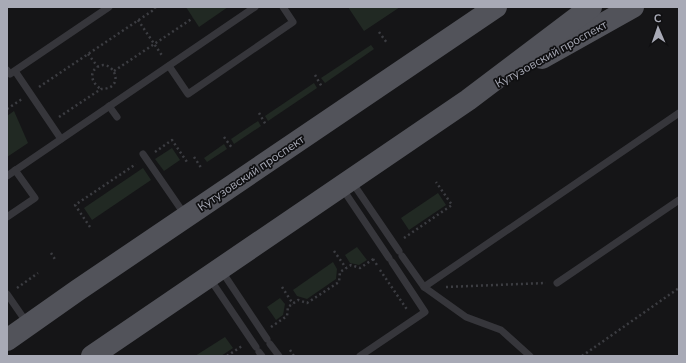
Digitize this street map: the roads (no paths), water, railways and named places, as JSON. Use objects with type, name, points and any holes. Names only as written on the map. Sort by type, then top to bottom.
[{"type":"main road","name":"Кутузовский проспект","points":[[7,340],[496,7]]},
{"type":"main road","name":"Кутузовский проспект","points":[[92,356],[468,100],[591,7]]},
{"type":"main road","name":"Кутузовский проспект","points":[[468,100],[633,7]]},
{"type":"lane","points":[[61,139],[30,93],[11,70],[109,7]]},
{"type":"lane","points":[[7,176],[255,7]]},
{"type":"lane","points":[[169,66],[188,94],[293,22],[283,7]]},
{"type":"lane","points":[[109,106],[117,117]]},
{"type":"lane","points":[[424,288],[679,113]]},
{"type":"lane","points":[[146,155],[186,217]]},
{"type":"lane","points":[[7,217],[35,198],[15,170]]},
{"type":"lane","points":[[346,183],[400,253],[424,288],[466,317],[501,330],[530,356]]},
{"type":"lane","points":[[346,183],[390,260],[426,312],[360,356]]},
{"type":"lane","points":[[557,283],[679,200]]},
{"type":"lane","points":[[214,273],[269,342],[278,356]]},
{"type":"lane","points":[[214,273],[259,351]]},
{"type":"lane","points":[[7,294],[28,325]]}]
